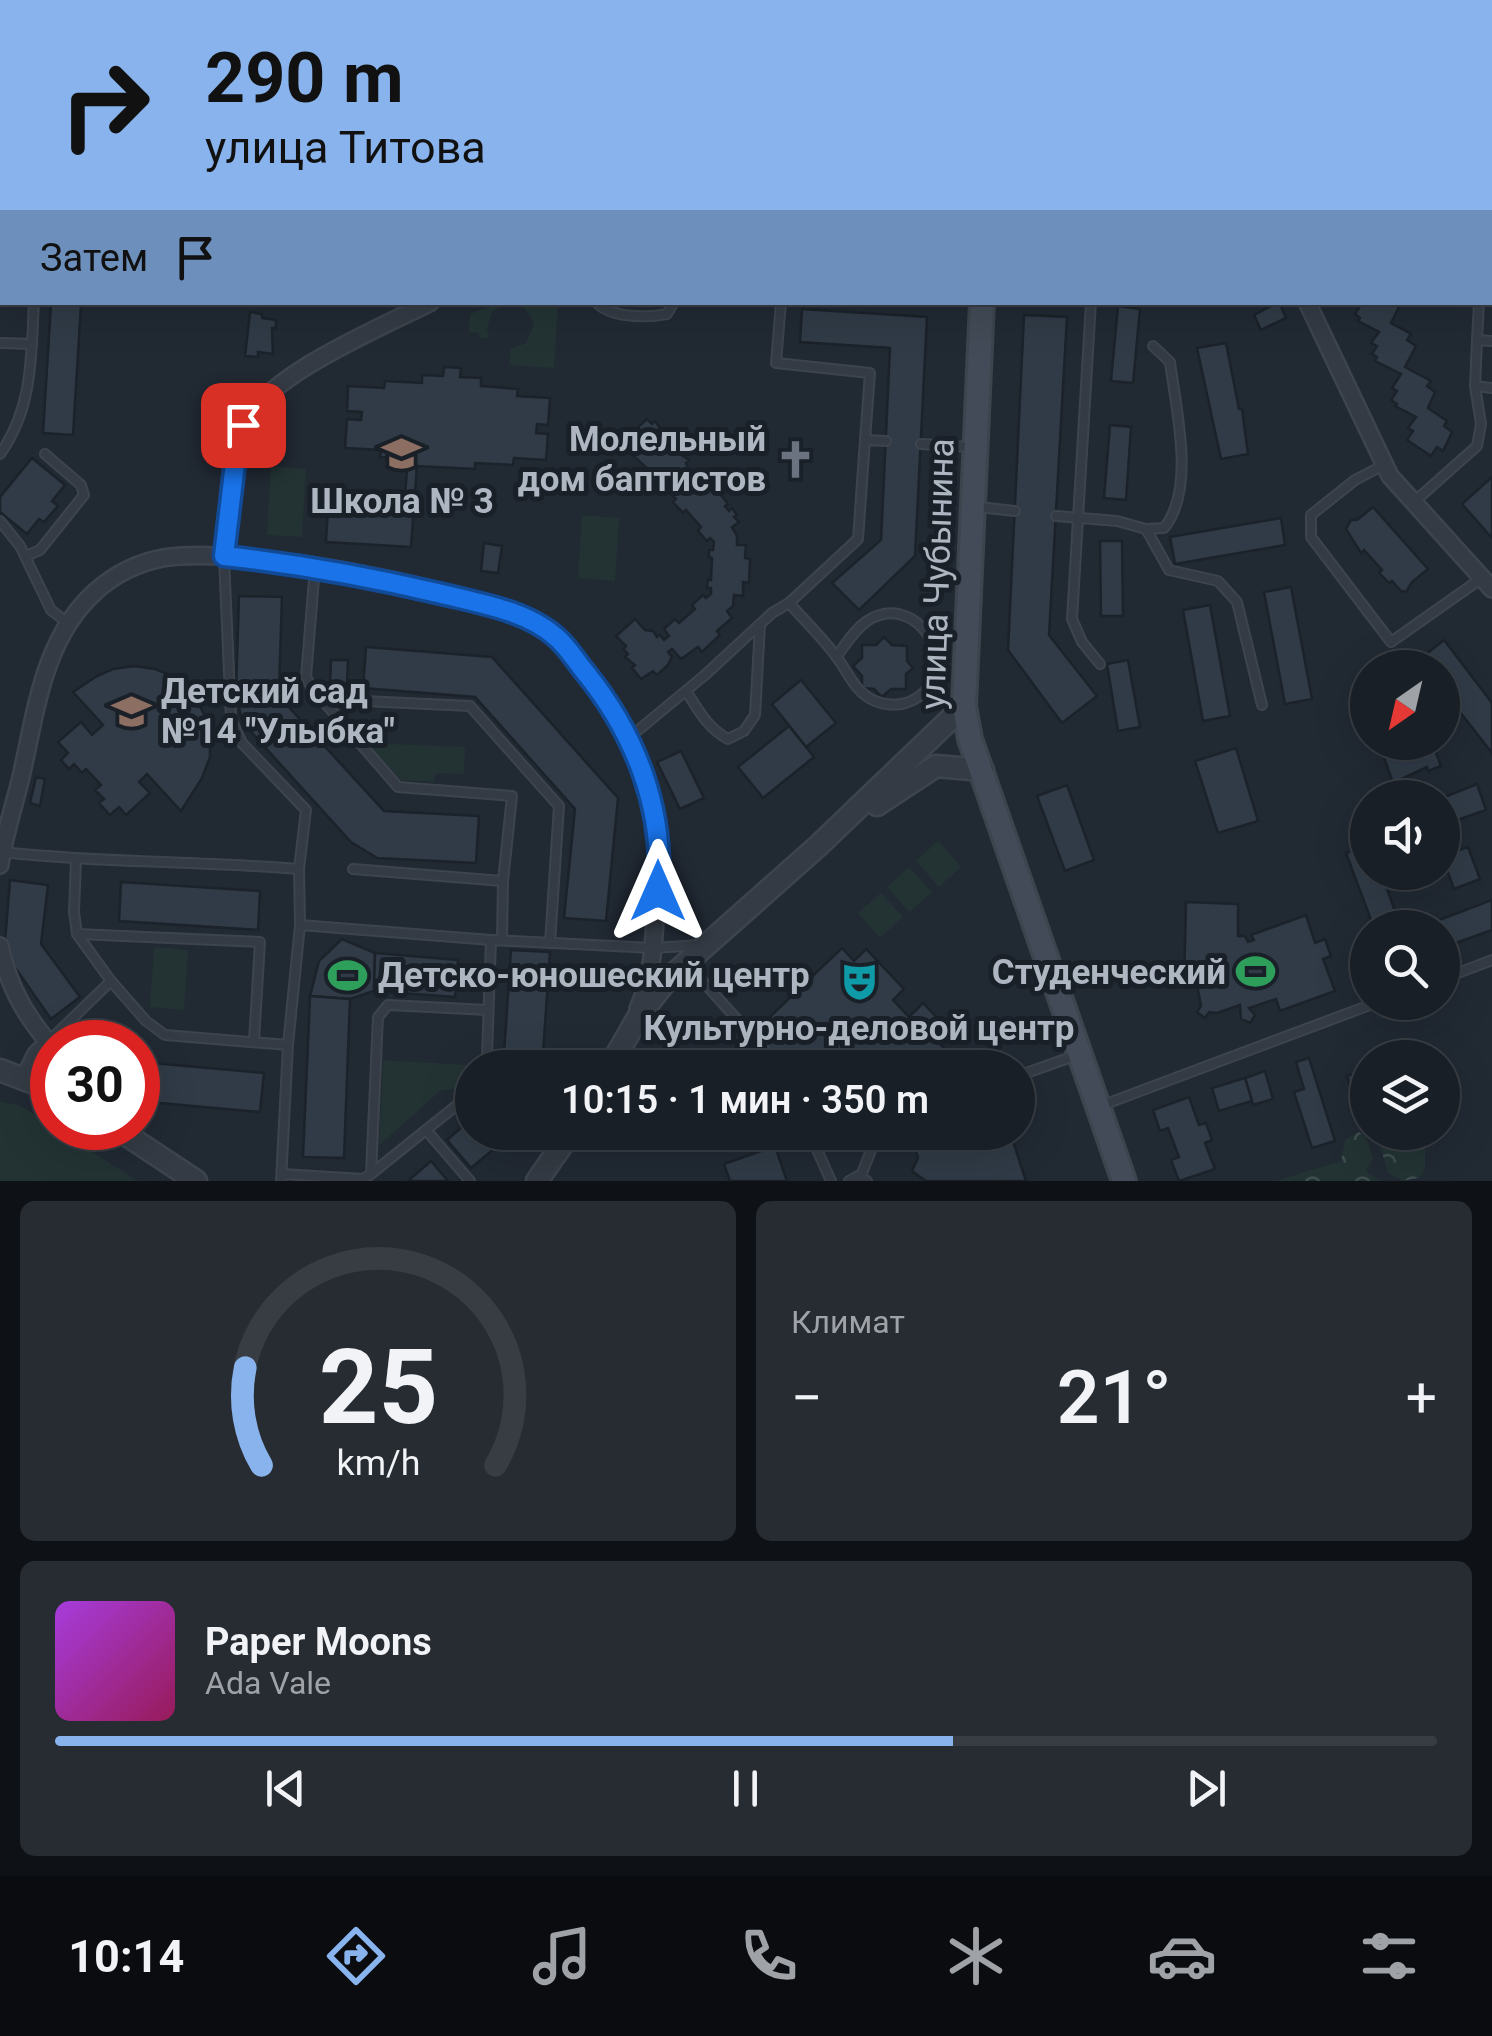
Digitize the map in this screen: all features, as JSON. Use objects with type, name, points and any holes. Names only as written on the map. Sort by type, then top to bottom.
[{"type":"main road","name":"улица Чубынина","points":[[982,305],[964,706],[970,739],[1124,1181]]},
{"type":"street","points":[[224,556],[237,446],[243,425],[257,406],[319,358],[425,305]]},
{"type":"street","points":[[1308,305],[1384,464],[1487,584]]},
{"type":"street","points":[[1,859],[54,650],[68,623],[99,588],[130,568],[164,558],[224,556],[315,566],[467,600],[512,613],[555,636],[595,684],[630,737],[651,794],[660,862],[653,970],[627,1036]]},
{"type":"street","points":[[620,1050],[655,994],[685,962],[818,846],[964,706]]},
{"type":"street","points":[[818,846],[928,770],[954,765],[982,770]]},
{"type":"street","points":[[0,946],[7,976],[32,1020]]},
{"type":"street","points":[[24,1078],[30,1066]]},
{"type":"street","points":[[0,1070],[30,1081]]},
{"type":"street","points":[[149,1150],[196,1181]]},
{"type":"street","points":[[537,1181],[559,1150]]},
{"type":"lane","points":[[0,454],[16,430],[26,403],[34,305]]},
{"type":"lane","points":[[598,305],[613,313],[656,316],[667,314],[672,305]]},
{"type":"lane","points":[[630,737],[858,538],[870,373],[776,363],[782,305]]},
{"type":"lane","points":[[1091,305],[1072,619],[1082,642],[1100,664]]},
{"type":"lane","points":[[1414,502],[1477,446],[1481,424],[1476,386],[1480,305]]},
{"type":"lane","points":[[1477,340],[1492,342]]},
{"type":"lane","points":[[0,343],[32,344]]},
{"type":"lane","points":[[1056,516],[1118,521],[1146,530],[1164,528],[1177,513],[1182,470],[1170,362],[1152,346]]},
{"type":"lane","points":[[1476,386],[1492,388]]},
{"type":"lane","points":[[865,440],[886,441]]},
{"type":"lane","points":[[921,444],[975,448]]},
{"type":"lane","points":[[26,556],[40,550],[84,495],[81,485],[45,454]]},
{"type":"lane","points":[[1384,464],[1354,480],[1310,515],[1311,537],[1391,642],[1487,584]]},
{"type":"lane","points":[[973,506],[1015,511]]},
{"type":"lane","points":[[0,521],[26,556],[46,602],[68,623]]},
{"type":"lane","points":[[1146,530],[1169,570],[1218,581],[1237,602],[1262,705]]},
{"type":"lane","points":[[224,556],[231,719],[242,743],[306,810],[282,1178],[363,1179],[455,1107]]},
{"type":"lane","points":[[315,566],[306,677],[321,699],[398,787],[512,796],[503,880],[502,940]]},
{"type":"lane","points":[[789,602],[836,656],[852,683],[876,701],[906,704],[921,696],[936,673],[938,658],[933,640],[918,622],[890,614],[868,620],[836,656]]},
{"type":"lane","points":[[686,690],[718,734],[728,739],[744,731],[754,715],[760,625]]},
{"type":"lane","points":[[321,699],[470,706],[559,806],[550,943]]},
{"type":"lane","points":[[1,859],[199,861],[300,869]]},
{"type":"lane","points":[[76,860],[77,934],[146,1021],[165,1036],[288,1045]]},
{"type":"lane","points":[[354,869],[503,880]]},
{"type":"lane","points":[[300,926],[653,948],[704,944]]},
{"type":"lane","points":[[77,934],[260,942],[254,1041]]},
{"type":"lane","points":[[488,1050],[491,940]]},
{"type":"lane","points":[[1460,972],[1492,960]]},
{"type":"lane","points":[[685,962],[764,1050]]},
{"type":"lane","points":[[71,1020],[111,981]]},
{"type":"lane","points":[[371,1174],[378,1017],[388,1006],[488,1010]]},
{"type":"lane","points":[[1098,1107],[1350,1012]]},
{"type":"lane","points":[[1266,1044],[1269,1057]]},
{"type":"lane","points":[[1035,1070],[1080,1054]]},
{"type":"lane","points":[[426,1130],[470,1181]]},
{"type":"lane","points":[[817,1150],[832,1181]]},
{"type":"lane","points":[[849,1181],[864,1178],[873,1150]]},
{"type":"green space","points":[[492,305],[505,305],[492,312],[487,328],[489,338],[469,332],[470,314]]},
{"type":"green space","points":[[519,305],[558,305],[554,368],[510,365],[510,349],[526,343],[534,324]]},
{"type":"green space","points":[[271,466],[306,469],[302,537],[267,535]]},
{"type":"green space","points":[[582,515],[619,518],[615,581],[578,578]]},
{"type":"green space","points":[[365,743],[465,747],[464,774],[436,773],[433,782],[396,780]]},
{"type":"green space","points":[[938,841],[961,867],[939,887],[916,861]]},
{"type":"green space","points":[[909,867],[932,892],[909,912],[887,887]]},
{"type":"green space","points":[[881,893],[903,917],[880,938],[858,913]]},
{"type":"green space","points":[[154,947],[188,950],[184,1010],[150,1007]]},
{"type":"green space","points":[[383,1060],[455,1064],[455,1089],[440,1091],[379,1145]]},
{"type":"green space","points":[[0,1101],[30,1112],[30,1150],[90,1150],[138,1181],[0,1181]]},
{"type":"green space","points":[[1350,1137],[1350,1150],[1370,1150],[1373,1158],[1366,1171],[1381,1181],[1276,1181],[1341,1161],[1345,1140]]},
{"type":"green space","points":[[1381,1150],[1425,1150],[1425,1169],[1419,1178],[1402,1181],[1388,1172]]},
{"type":"building","points":[[51,305],[81,305],[73,435],[43,433]]},
{"type":"building","points":[[1280,305],[1286,318],[1261,330],[1254,315]]},
{"type":"building","points":[[1118,306],[1140,309],[1133,383],[1111,381]]},
{"type":"building","points":[[1360,306],[1399,307],[1391,323],[1411,334],[1407,340],[1416,346],[1405,367],[1431,381],[1427,386],[1435,392],[1428,408],[1447,421],[1444,426],[1452,432],[1443,451],[1437,447],[1431,456],[1407,440],[1413,431],[1408,428],[1416,417],[1391,400],[1397,391],[1392,388],[1401,374],[1375,361],[1377,357],[1372,354],[1377,346],[1371,343],[1379,332],[1358,321],[1360,318],[1355,314]]},
{"type":"building","points":[[802,309],[927,317],[915,556],[859,610],[832,583],[881,540],[890,348],[800,342]]},
{"type":"building","points":[[250,312],[276,320],[276,328],[272,328],[273,354],[258,352],[258,357],[245,356]]},
{"type":"building","points":[[1024,315],[1067,317],[1049,635],[1097,696],[1062,723],[1008,650]]},
{"type":"building","points":[[1226,343],[1248,454],[1221,459],[1197,348]]},
{"type":"building","points":[[444,367],[461,368],[460,377],[481,378],[481,386],[518,389],[517,396],[550,398],[548,425],[537,424],[536,433],[548,434],[546,460],[514,458],[513,465],[475,463],[475,469],[417,466],[411,547],[326,542],[329,489],[405,494],[408,459],[380,457],[381,450],[345,448],[347,419],[361,420],[362,412],[347,411],[348,386],[384,388],[385,381],[422,383],[422,375],[443,376]]},
{"type":"building","points":[[647,419],[652,424],[655,421],[661,435],[664,432],[680,450],[677,452],[689,460],[689,470],[699,478],[703,476],[708,482],[705,485],[717,490],[729,511],[732,508],[739,522],[732,527],[737,545],[746,545],[745,558],[750,559],[749,583],[743,582],[743,596],[734,595],[733,606],[727,611],[732,618],[717,631],[720,635],[702,652],[698,647],[681,659],[672,649],[668,652],[672,657],[668,665],[657,675],[653,671],[641,679],[632,668],[635,665],[625,657],[626,646],[616,636],[635,619],[657,637],[660,635],[664,640],[669,636],[664,629],[675,619],[679,623],[695,609],[692,605],[703,595],[706,598],[711,594],[711,588],[707,588],[708,579],[711,580],[709,550],[713,550],[714,542],[710,538],[707,541],[698,531],[701,527],[686,510],[683,513],[673,502],[676,499],[662,485],[659,487],[649,476],[652,473],[625,448],[628,446],[623,441]]},
{"type":"building","points":[[1110,425],[1131,427],[1126,500],[1104,498]]},
{"type":"building","points":[[32,458],[65,485],[52,501],[58,506],[44,522],[39,519],[27,534],[0,512],[0,497]]},
{"type":"building","points":[[1492,477],[1492,536],[1491,537],[1462,504]]},
{"type":"building","points":[[1373,507],[1428,569],[1406,592],[1379,573],[1382,570],[1364,550],[1361,553],[1346,529],[1351,520],[1357,520]]},
{"type":"building","points":[[1281,518],[1285,545],[1175,564],[1170,537]]},
{"type":"building","points":[[1100,541],[1122,541],[1123,616],[1101,616]]},
{"type":"building","points":[[484,543],[502,546],[498,573],[481,571]]},
{"type":"building","points":[[1291,587],[1312,699],[1285,704],[1264,592]]},
{"type":"building","points":[[239,596],[282,597],[276,693],[384,811],[479,816],[476,863],[377,858],[351,842],[242,722],[236,691]]},
{"type":"building","points":[[1210,605],[1230,716],[1203,721],[1183,610]]},
{"type":"building","points":[[884,637],[892,645],[907,646],[907,661],[913,668],[906,674],[906,689],[891,689],[882,697],[874,689],[862,688],[862,676],[853,666],[862,658],[862,645],[876,645]]},
{"type":"building","points":[[1444,640],[1452,650],[1431,650]]},
{"type":"building","points":[[366,647],[492,657],[618,798],[606,921],[564,918],[575,809],[475,697],[363,688]]},
{"type":"building","points":[[331,660],[348,660],[347,684],[330,683]]},
{"type":"building","points":[[1128,660],[1140,727],[1118,731],[1107,664]]},
{"type":"building","points":[[1460,661],[1492,703],[1492,753],[1460,712]]},
{"type":"building","points":[[134,666],[175,677],[191,690],[210,725],[210,757],[181,811],[147,774],[139,782],[150,793],[126,815],[119,807],[110,815],[99,803],[104,799],[95,790],[101,785],[86,769],[82,773],[74,764],[69,769],[61,760],[68,753],[58,742],[81,722],[92,735],[103,725],[73,692],[113,669]]},
{"type":"building","points":[[801,680],[836,723],[806,747],[772,704]]},
{"type":"building","points":[[789,726],[814,757],[763,798],[738,767]]},
{"type":"building","points":[[1236,748],[1258,821],[1218,833],[1195,761]]},
{"type":"building","points":[[681,751],[704,798],[680,809],[657,762]]},
{"type":"building","points":[[1385,760],[1439,760],[1441,766],[1428,771],[1427,767],[1392,780]]},
{"type":"building","points":[[36,777],[45,779],[40,806],[30,803]]},
{"type":"building","points":[[1477,784],[1486,810],[1460,819],[1460,791]]},
{"type":"building","points":[[1067,785],[1094,860],[1065,871],[1037,796]]},
{"type":"building","points":[[1468,847],[1480,879],[1460,887],[1460,850]]},
{"type":"building","points":[[10,880],[48,885],[41,944],[80,997],[51,1019],[14,966],[5,942]]},
{"type":"building","points":[[121,882],[260,891],[258,930],[119,921]]},
{"type":"building","points":[[1360,890],[1387,890],[1395,910],[1367,910]]},
{"type":"building","points":[[1492,900],[1492,930],[1460,942],[1460,912]]},
{"type":"building","name":"Студенческий","points":[[1186,902],[1238,904],[1238,936],[1245,936],[1248,942],[1254,940],[1251,935],[1306,915],[1315,943],[1325,939],[1331,956],[1323,959],[1335,991],[1280,1011],[1276,999],[1249,1008],[1255,1015],[1250,1023],[1241,1019],[1240,1005],[1209,1012],[1205,1018],[1197,1012],[1201,1006],[1197,985],[1184,985]]},
{"type":"building","points":[[342,939],[375,953],[374,991],[350,999],[310,996],[319,961]]},
{"type":"building","points":[[842,948],[854,961],[866,949],[904,989],[893,1000],[909,1017],[923,1003],[948,1029],[936,1040],[946,1050],[770,1050],[753,1033]]},
{"type":"building","points":[[511,950],[550,952],[543,1050],[504,1050]]},
{"type":"building","points":[[375,953],[458,960],[455,997],[374,991]]},
{"type":"building","points":[[310,996],[350,999],[344,1158],[303,1157]]},
{"type":"building","points":[[1309,1058],[1335,1141],[1312,1148],[1294,1092],[1304,1089],[1296,1062]]},
{"type":"building","points":[[160,1064],[264,1073],[260,1112],[160,1103]]},
{"type":"building","points":[[1265,1071],[1273,1099],[1253,1105],[1245,1078]]},
{"type":"building","points":[[1245,1078],[1252,1101],[1219,1111],[1212,1088]]},
{"type":"building","points":[[1189,1097],[1199,1125],[1206,1123],[1212,1140],[1205,1143],[1215,1169],[1179,1181],[1171,1160],[1179,1157],[1168,1128],[1160,1131],[1153,1110]]},
{"type":"building","points":[[455,1133],[455,1149],[447,1140]]},
{"type":"building","points":[[456,1150],[492,1150],[471,1168]]},
{"type":"building","points":[[764,1150],[776,1150],[787,1181],[730,1181],[724,1164]]},
{"type":"building","points":[[1016,1150],[1026,1181],[926,1181],[912,1171],[918,1158],[916,1151]]},
{"type":"building","points":[[431,1161],[448,1181],[408,1181]]},
{"type":"place","name":"Школа № 3","points":[[402,454]]},
{"type":"place","name":"Молельный дом баптистов","points":[[796,459]]},
{"type":"place","name":"Детский сад №14 \"Улыбка\"","points":[[131,711]]},
{"type":"place","name":"Студенческий","points":[[1256,972]]},
{"type":"place","name":"Детско-юношеский центр","points":[[348,975]]},
{"type":"place","name":"Культурно-деловой центр","points":[[859,981]]},
{"type":"route","points":[[243,425],[224,556],[315,566],[406,585],[512,613],[555,636],[595,684],[630,737],[651,794],[660,862],[658,891]]}]
